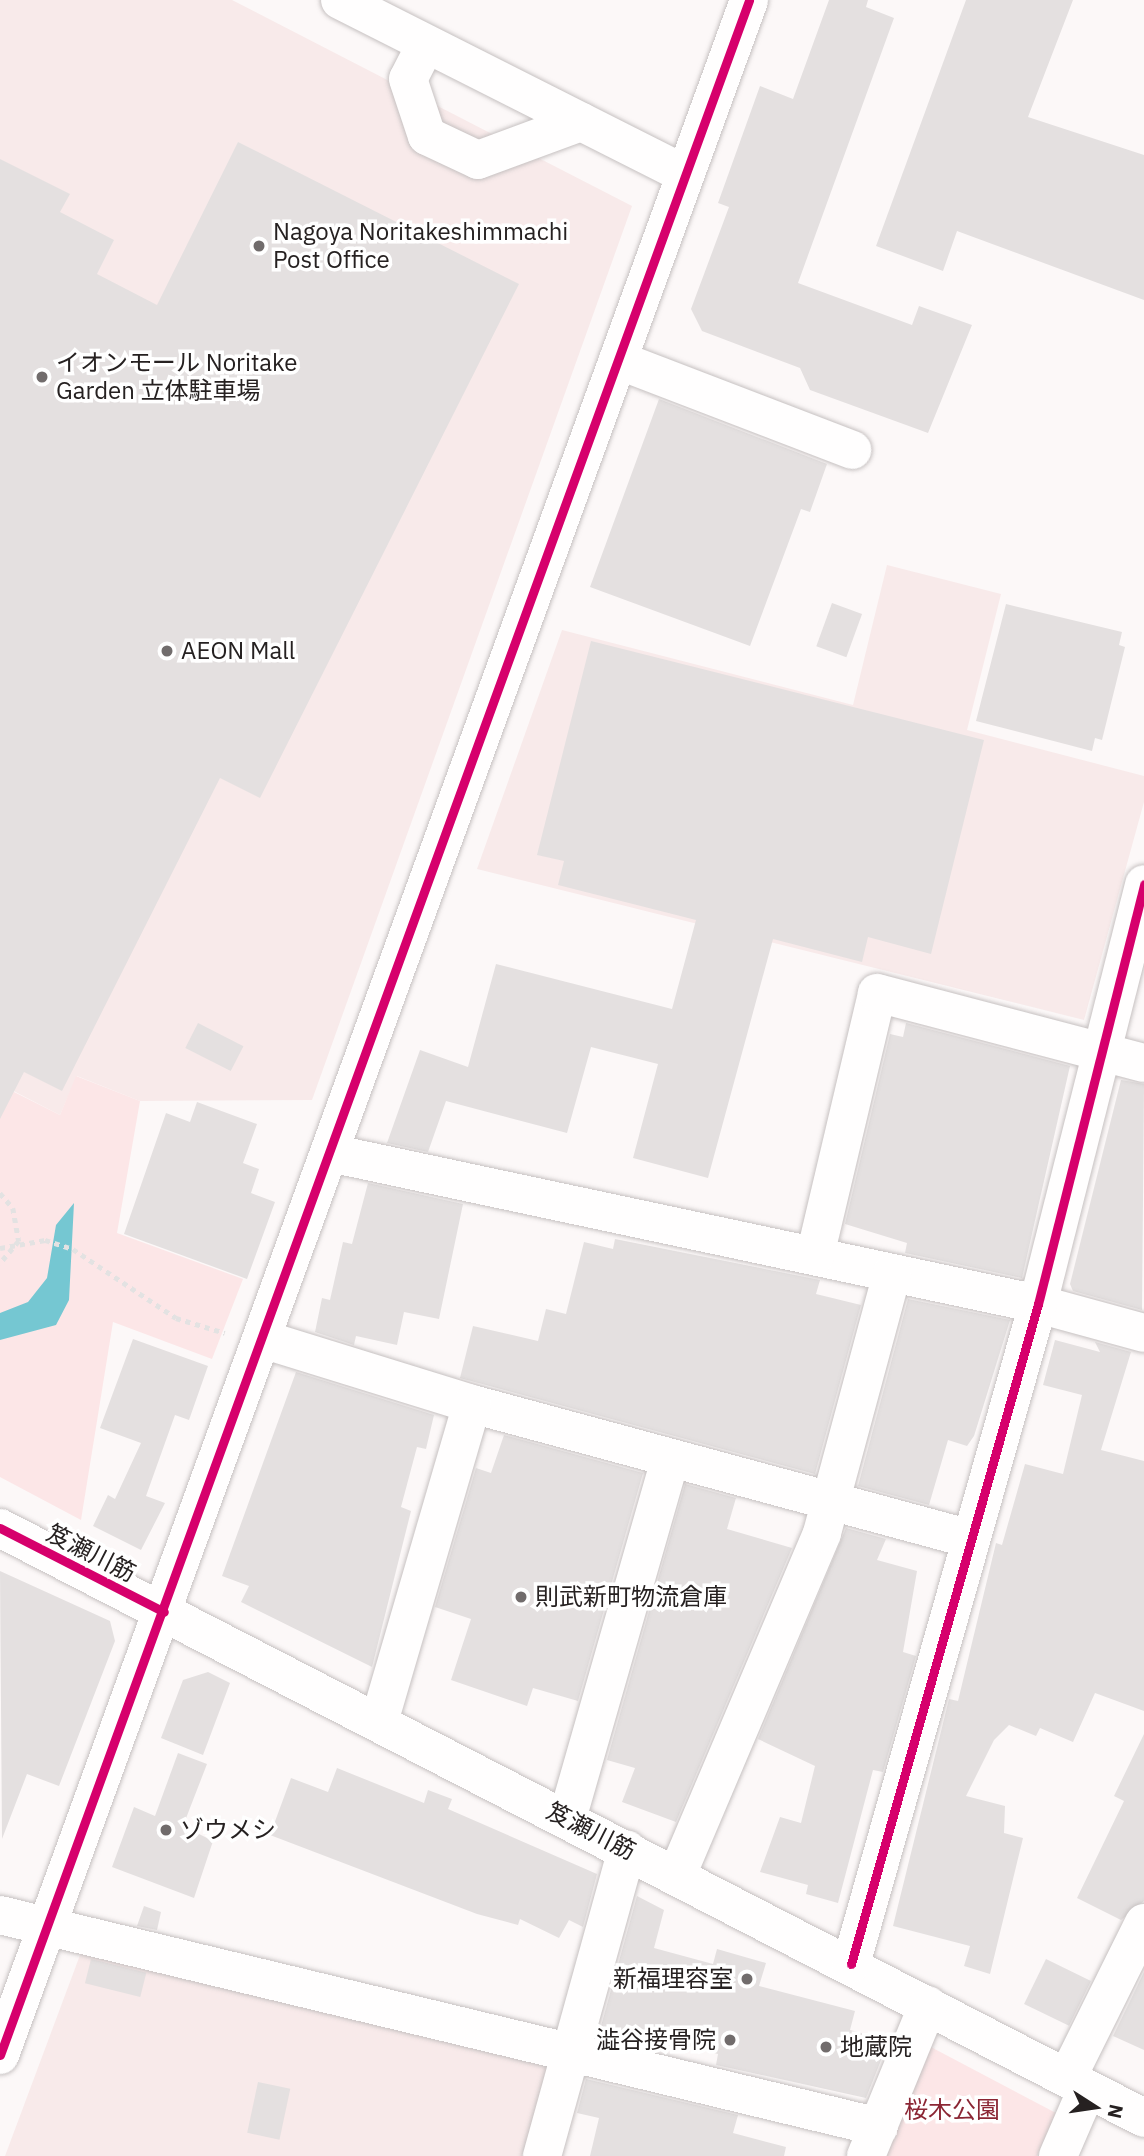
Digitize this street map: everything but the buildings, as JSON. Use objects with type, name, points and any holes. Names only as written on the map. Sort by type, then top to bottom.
[{"type":"street","points":[[340,0],[685,174]]},
{"type":"street","points":[[0,2055],[164,1612],[250,1337],[330,1153],[749,0]]},
{"type":"street","points":[[426,44],[408,79],[427,136],[478,160],[582,122]]},
{"type":"street","points":[[618,360],[852,450]]},
{"type":"street","points":[[850,1965],[1038,1304],[1101,1051],[1139,926],[1144,884]]},
{"type":"street","points":[[815,1256],[877,993],[1144,1063]]},
{"type":"street","points":[[330,1153],[1038,1304],[1144,1333]]},
{"type":"street","points":[[677,1875],[830,1504],[892,1273]]},
{"type":"street","points":[[250,1337],[472,1404],[830,1504],[971,1539]]},
{"type":"street","points":[[379,1722],[472,1404]]},
{"type":"street","points":[[566,1819],[670,1459]]},
{"type":"street","name":"笈瀬川筋","points":[[0,1528],[1077,2083],[1139,2104]]},
{"type":"street","points":[[542,2156],[627,1850]]},
{"type":"street","points":[[0,1916],[573,2050],[872,2141],[928,2005]]},
{"type":"street","points":[[1058,2156],[1077,2083],[1144,1923]]},
{"type":"path","points":[[0,1193],[13,1208],[19,1241],[0,1264]]},
{"type":"path","points":[[0,1248],[19,1241],[45,1240],[74,1249],[176,1318],[250,1337]]},
{"type":"shaded area","points":[[0,0],[232,0],[632,206],[312,1100],[140,1101],[77,1076],[60,1115],[0,1084]]},
{"type":"shaded area","points":[[887,565],[1001,594],[967,730],[1144,776],[1144,802],[1084,1020],[477,869],[562,630],[853,705]]},
{"type":"shaded area","points":[[83,1947],[552,2064],[527,2156],[5,2156]]},
{"type":"green space","points":[[76,1076],[140,1101],[117,1233],[243,1279],[212,1359],[113,1322],[81,1520],[0,1477],[0,1085],[60,1115]]},
{"type":"green space","name":"桜木公園","points":[[929,2046],[1056,2113],[1037,2156],[881,2156]]},
{"type":"water","points":[[74,1203],[69,1300],[56,1325],[0,1340],[0,1313],[28,1302],[47,1278],[56,1225]]},
{"type":"cycle path","points":[[0,2055],[749,0]]},
{"type":"cycle path","points":[[851,1964],[1038,1304],[1144,884]]},
{"type":"cycle path","points":[[0,1528],[164,1612]]},
{"type":"place","name":"Nagoya Noritakeshimmachi Post Office","points":[[259,246]]},
{"type":"place","name":"イオンモール Noritake Garden 立体駐車場","points":[[42,377]]},
{"type":"place","name":"AEON Mall","points":[[167,651]]},
{"type":"place","name":"則武新町物流倉庫","points":[[521,1597]]},
{"type":"place","name":"ゾウメシ","points":[[166,1830]]},
{"type":"place","name":"新福理容室","points":[[747,1979]]},
{"type":"place","name":"澁谷接骨院","points":[[730,2040]]},
{"type":"place","name":"地蔵院","points":[[826,2047]]}]
